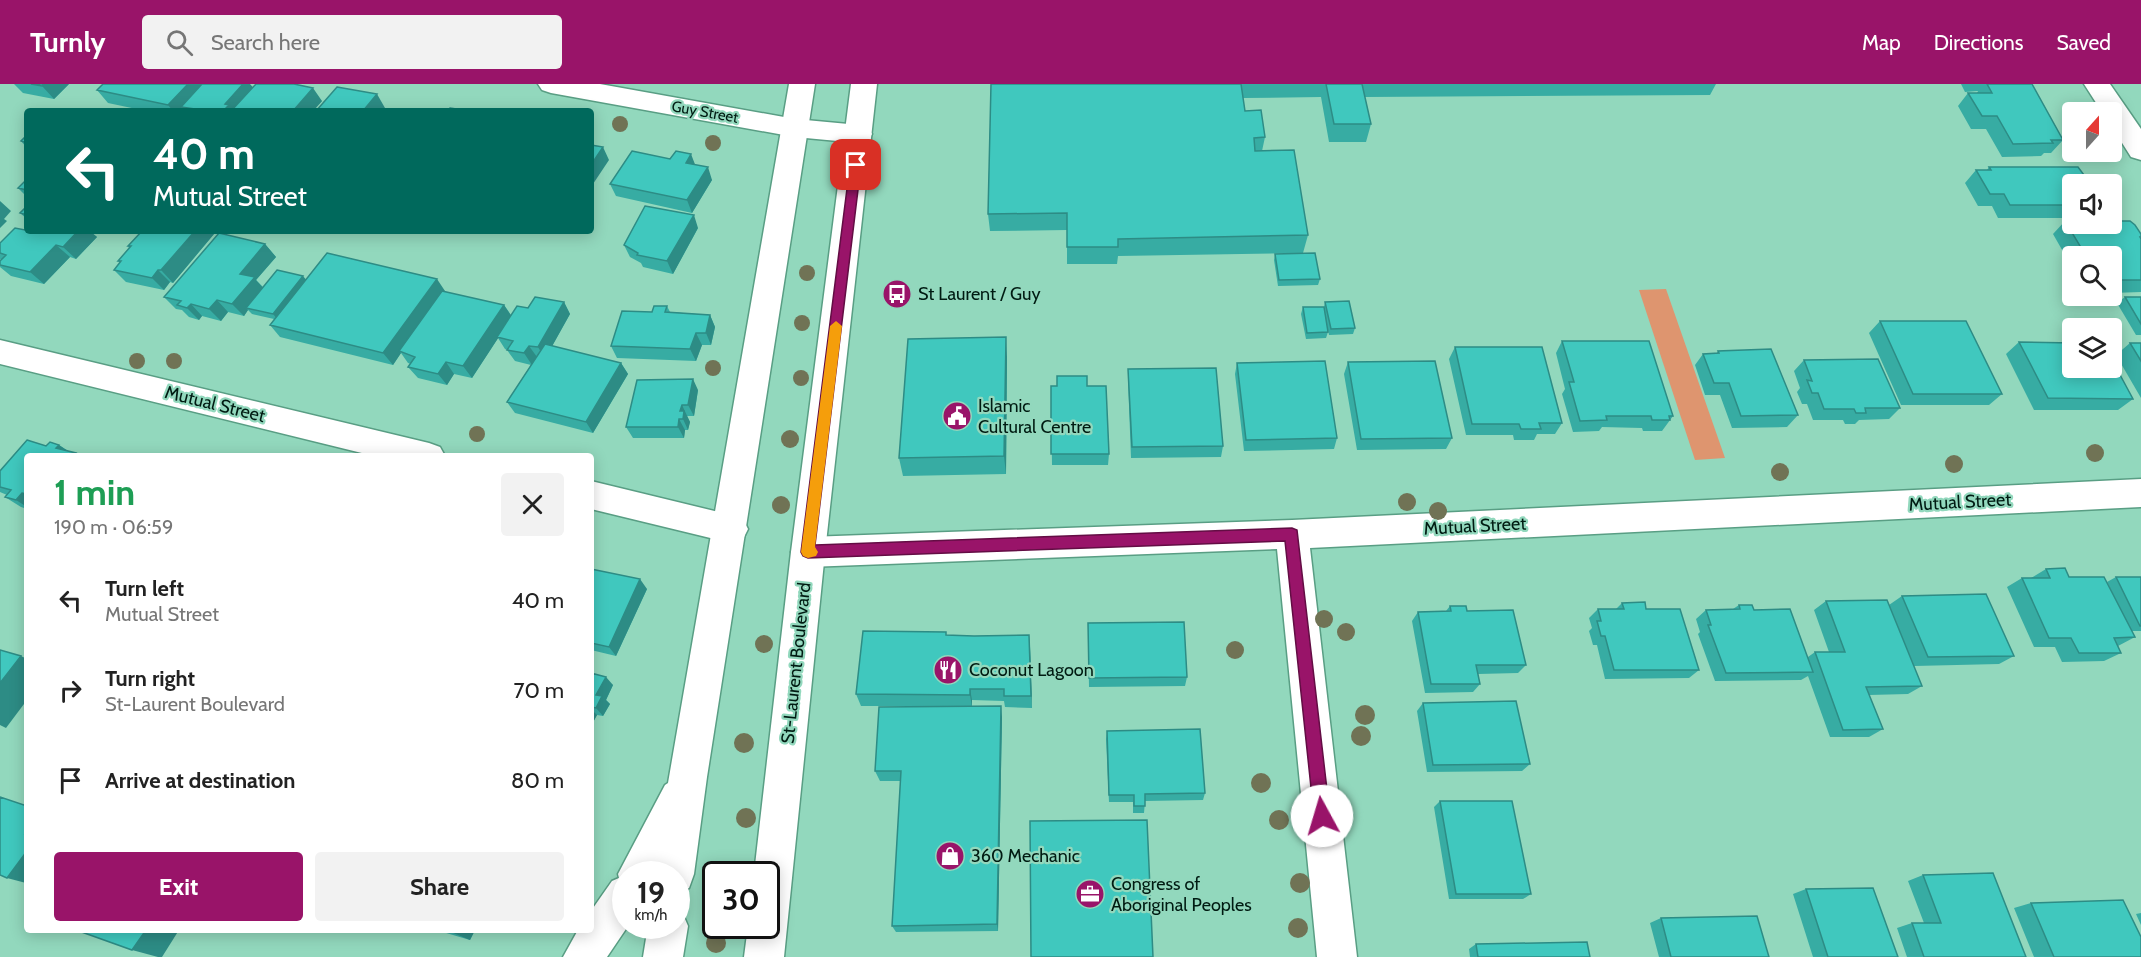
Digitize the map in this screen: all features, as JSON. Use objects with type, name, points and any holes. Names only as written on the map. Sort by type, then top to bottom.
[{"type":"street","name":"Guy Street","points":[[551,84],[795,128],[860,134]]},
{"type":"street","points":[[677,861],[688,777],[802,84]]},
{"type":"street","name":"St-Laurent Boulevard","points":[[764,957],[808,552],[860,134],[864,84]]},
{"type":"street","points":[[2097,84],[2131,121],[2141,150]]},
{"type":"street","name":"Mutual Street","points":[[0,352],[417,453]]},
{"type":"street","name":"Mutual Street","points":[[808,552],[1292,534],[2141,493]]},
{"type":"street","points":[[594,496],[730,529]]},
{"type":"street","points":[[1292,534],[1337,957]]},
{"type":"street","points":[[644,861],[688,777]]},
{"type":"street","points":[[583,957],[612,915]]},
{"type":"street","points":[[663,957],[666,939]]},
{"type":"shaded area","points":[[1666,289],[1725,458],[1695,460],[1639,290]]},
{"type":"building","points":[[103,84],[188,84],[168,105],[97,90]]},
{"type":"building","points":[[202,84],[243,84],[225,104],[229,105],[226,108],[181,107]]},
{"type":"building","points":[[256,84],[294,84],[313,88],[296,108],[234,108]]},
{"type":"building","points":[[991,84],[1241,84],[1245,111],[1261,110],[1265,137],[1254,138],[1255,151],[1294,150],[1308,235],[1118,239],[1118,247],[1067,247],[1067,213],[988,214]]},
{"type":"building","points":[[1326,84],[1362,84],[1371,124],[1334,124]]},
{"type":"building","points":[[1987,84],[2032,84],[2062,140],[2051,140],[2053,143],[2013,144],[1997,116],[1982,116],[1968,93],[1992,93]]},
{"type":"building","points":[[337,87],[377,94],[365,108],[319,108]]},
{"type":"building","points":[[594,146],[603,147],[594,160]]},
{"type":"building","points":[[632,151],[670,159],[676,151],[691,154],[686,163],[708,167],[687,200],[610,184]]},
{"type":"building","points":[[1989,167],[2078,167],[2083,174],[2062,174],[2062,205],[2010,205],[2004,194],[1990,194],[1976,170],[1991,170]]},
{"type":"building","points":[[645,206],[694,215],[667,261],[637,255],[638,253],[624,245]]},
{"type":"building","points":[[2122,221],[2130,221],[2141,234],[2141,280],[2122,280],[2122,246],[2080,246],[2073,234],[2122,234]]},
{"type":"building","points":[[15,228],[24,230],[24,234],[75,234],[63,247],[56,245],[30,272],[0,265],[0,261],[6,255],[0,253],[0,243]]},
{"type":"building","points":[[139,234],[192,234],[152,278],[114,270],[121,261],[118,261],[131,246],[128,246]]},
{"type":"building","points":[[218,234],[265,244],[240,274],[255,277],[232,304],[217,300],[209,309],[191,304],[187,308],[177,305],[181,301],[164,297]]},
{"type":"building","points":[[327,253],[437,279],[383,353],[270,325]]},
{"type":"building","points":[[1315,253],[1320,279],[1279,280],[1275,254]]},
{"type":"building","points":[[277,270],[303,276],[273,314],[246,308]]},
{"type":"building","points":[[442,291],[504,305],[463,366],[446,362],[438,374],[408,367],[415,357],[399,351]]},
{"type":"building","points":[[535,297],[564,302],[538,347],[529,346],[524,353],[507,350],[513,341],[497,337],[517,306],[528,308]]},
{"type":"building","points":[[2125,297],[2141,297],[2141,324]]},
{"type":"building","points":[[1349,301],[1355,328],[1331,329],[1325,302]]},
{"type":"building","points":[[654,306],[667,306],[665,312],[710,315],[706,333],[696,333],[690,349],[611,346],[622,311],[652,312]]},
{"type":"building","points":[[1303,307],[1324,307],[1328,332],[1307,333]]},
{"type":"building","points":[[1880,321],[1966,321],[2002,394],[1913,394]]},
{"type":"building","name":"Islamic Cultural Centre","points":[[1006,337],[1004,456],[899,458],[908,339]]},
{"type":"building","points":[[1562,341],[1649,341],[1673,416],[1669,416],[1670,420],[1652,420],[1651,416],[1606,416],[1607,420],[1580,421],[1569,382],[1574,382]]},
{"type":"building","points":[[2019,342],[2062,343],[2062,378],[2122,378],[2133,399],[2048,398]]},
{"type":"building","points":[[2130,343],[2141,343],[2141,361]]},
{"type":"building","points":[[545,344],[621,363],[586,422],[507,402]]},
{"type":"building","points":[[1455,347],[1542,347],[1562,423],[1539,423],[1541,429],[1521,429],[1519,424],[1472,424]]},
{"type":"building","points":[[1771,349],[1798,415],[1741,416],[1729,383],[1714,383],[1703,354],[1719,353],[1718,351]]},
{"type":"building","points":[[1878,359],[1900,408],[1865,408],[1866,413],[1856,413],[1854,409],[1824,409],[1818,393],[1812,393],[1807,380],[1812,381],[1804,360]]},
{"type":"building","points":[[1325,361],[1337,438],[1246,440],[1237,363]]},
{"type":"building","points":[[1435,361],[1452,438],[1361,439],[1348,362]]},
{"type":"building","points":[[1216,368],[1223,446],[1132,447],[1128,369]]},
{"type":"building","points":[[1057,376],[1087,376],[1087,386],[1106,386],[1109,454],[1051,454],[1051,386],[1057,386]]},
{"type":"building","points":[[693,379],[688,405],[682,405],[680,411],[684,411],[683,419],[679,419],[678,427],[626,427],[637,380]]},
{"type":"building","points":[[27,440],[46,446],[50,442],[59,445],[56,448],[76,453],[24,453],[24,493],[16,500],[5,497],[11,490],[0,487],[0,471]]},
{"type":"building","points":[[2065,568],[2069,577],[2104,577],[2135,637],[2114,638],[2121,653],[2079,653],[2071,638],[2049,638],[2022,578],[2050,578],[2046,569]]},
{"type":"building","points":[[594,570],[640,579],[609,647],[594,644]]},
{"type":"building","points":[[2116,577],[2141,577],[2141,626],[2140,626]]},
{"type":"building","points":[[1986,594],[2014,656],[1928,657],[1902,596]]},
{"type":"building","points":[[1887,600],[1922,686],[1866,687],[1883,729],[1843,730],[1815,652],[1845,652],[1826,601]]},
{"type":"building","points":[[1645,602],[1646,609],[1680,609],[1699,670],[1614,670],[1605,636],[1601,636],[1597,621],[1601,621],[1598,609],[1624,609],[1622,603]]},
{"type":"building","points":[[1739,605],[1752,605],[1754,610],[1790,609],[1813,672],[1726,673],[1708,625],[1711,625],[1706,610],[1740,609]]},
{"type":"building","points":[[1450,606],[1466,606],[1467,611],[1513,610],[1526,665],[1476,665],[1480,684],[1431,684],[1418,612],[1451,611]]},
{"type":"building","points":[[1184,622],[1187,677],[1089,678],[1088,623]]},
{"type":"building","name":"Coconut Lagoon","points":[[863,631],[946,632],[946,635],[974,636],[1029,635],[1031,696],[1004,696],[1004,689],[970,689],[970,695],[856,694]]},
{"type":"building","points":[[0,650],[21,656],[0,683]]},
{"type":"building","points":[[594,674],[606,677],[596,695],[602,696],[596,708],[594,708]]},
{"type":"building","points":[[1516,701],[1530,764],[1433,765],[1423,703]]},
{"type":"building","name":"360 Mechanic","points":[[1001,706],[997,924],[892,926],[901,771],[875,771],[879,707]]},
{"type":"building","points":[[1200,729],[1205,793],[1145,794],[1145,806],[1134,806],[1134,795],[1109,795],[1107,731]]},
{"type":"building","points":[[0,797],[24,805],[24,855],[7,878],[0,875]]},
{"type":"building","points":[[1440,801],[1512,801],[1531,894],[1456,894]]},
{"type":"building","name":"Congress of Aboriginal Peoples","points":[[1147,820],[1153,957],[1031,957],[1030,821]]},
{"type":"building","points":[[1993,873],[2026,957],[1924,957],[1912,923],[1941,923],[1923,875]]},
{"type":"building","points":[[1873,888],[1898,957],[1828,957],[1806,889]]},
{"type":"building","points":[[2123,900],[2141,937],[2141,957],[2054,957],[2031,903]]},
{"type":"building","points":[[1757,916],[1769,957],[1671,957],[1661,918]]},
{"type":"building","points":[[84,933],[144,933],[132,950]]},
{"type":"building","points":[[1587,942],[1590,957],[1478,957],[1476,944]]},
{"type":"slow traffic","points":[[812,552],[808,552],[836,326]]},
{"type":"place","name":"St Laurent / Guy","points":[[897,294]]},
{"type":"place","name":"Islamic Cultural Centre","points":[[957,416]]},
{"type":"place","name":"Coconut Lagoon","points":[[948,670]]},
{"type":"place","name":"360 Mechanic","points":[[950,856]]},
{"type":"place","name":"Congress of Aboriginal Peoples","points":[[1090,894]]},
{"type":"route","points":[[856,165],[808,552],[1292,534],[1322,816]]}]
